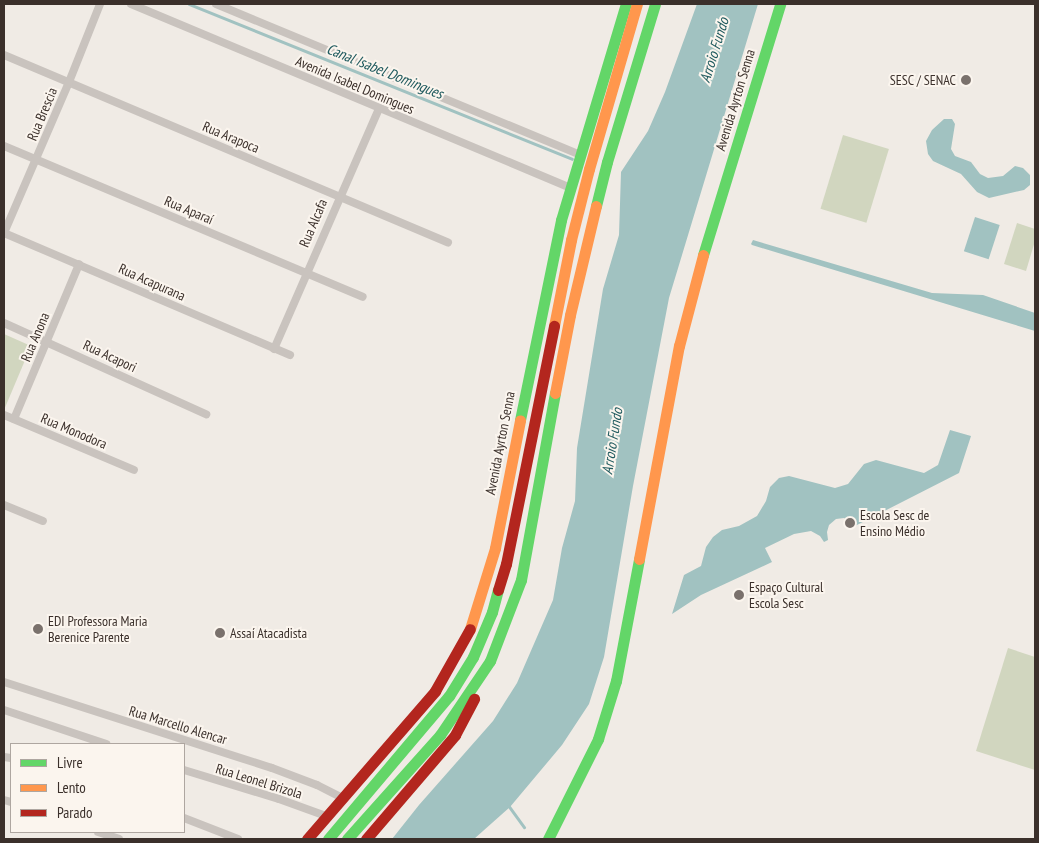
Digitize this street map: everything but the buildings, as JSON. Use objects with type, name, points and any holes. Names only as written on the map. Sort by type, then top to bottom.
[{"type":"highway","name":"Avenida Ayrton Senna","points":[[307,839],[434,691],[457,654],[473,623],[495,548],[550,270],[570,188],[626,4]]},
{"type":"highway","name":"Avenida Ayrton Senna","points":[[328,839],[449,696],[473,657],[492,612],[506,564],[573,231],[637,4]]},
{"type":"highway","points":[[366,839],[455,735],[466,716],[479,681],[501,636],[521,580],[570,315],[608,162],[655,4]]},
{"type":"highway","name":"Avenida Ayrton Senna","points":[[548,839],[587,764],[605,719],[616,681],[679,346],[708,238],[780,4]]},
{"type":"highway","points":[[535,416],[536,383],[549,308],[550,270]]},
{"type":"highway","points":[[347,839],[440,735],[479,681]]},
{"type":"street","name":"Rua Brescia","points":[[4,234],[100,4]]},
{"type":"street","name":"Avenida Isabel Domingues","points":[[131,4],[570,188]]},
{"type":"street","name":"Avenida Isabel Domingues","points":[[216,4],[579,154]]},
{"type":"street","name":"Rua Arapoca","points":[[4,55],[448,243]]},
{"type":"street","name":"Rua Alcafa","points":[[274,349],[378,109]]},
{"type":"street","name":"Rua Aparaí","points":[[4,146],[364,297]]},
{"type":"street","name":"Rua Acapurana","points":[[4,234],[79,264],[290,356]]},
{"type":"street","name":"Rua Anona","points":[[14,419],[79,264]]},
{"type":"street","name":"Rua Acapori","points":[[4,323],[206,414]]},
{"type":"street","name":"Rua Monodora","points":[[4,415],[134,470]]},
{"type":"street","points":[[4,505],[43,521]]},
{"type":"street","name":"Rua Marcello Alencar","points":[[4,682],[272,768],[317,785],[342,798]]},
{"type":"street","points":[[4,710],[103,743]]},
{"type":"street","name":"Rua Leonel Brizola","points":[[185,770],[279,799],[326,816]]},
{"type":"street","points":[[185,818],[238,839]]},
{"type":"street","points":[[101,833],[118,839]]},
{"type":"green space","points":[[843,135],[889,149],[866,223],[820,209]]},
{"type":"green space","points":[[1017,223],[1035,229],[1035,241],[1026,271],[1004,264]]},
{"type":"green space","points":[[4,334],[31,346],[4,410]]},
{"type":"green space","points":[[1008,648],[1035,657],[1035,770],[976,751]]},
{"type":"water","name":"Arroio Fundo","points":[[697,4],[758,4],[669,298],[633,486],[604,657],[589,704],[562,745],[510,807],[474,839],[392,839],[419,805],[493,721],[517,683],[553,600],[562,548],[575,501],[577,448],[603,289],[619,235],[621,172],[648,131],[665,92]]},
{"type":"water","points":[[944,119],[952,119],[955,124],[951,149],[955,156],[971,162],[980,174],[988,178],[1003,176],[1015,166],[1023,168],[1030,175],[1030,185],[1024,190],[989,198],[977,192],[961,174],[933,161],[928,154],[926,141],[932,130]]},
{"type":"water","points":[[975,217],[1000,225],[989,259],[964,251]]},
{"type":"water","points":[[753,240],[932,293],[983,295],[1035,313],[1035,331],[752,245]]},
{"type":"water","points":[[950,430],[971,436],[959,473],[855,526],[844,518],[836,519],[829,525],[827,532],[828,540],[824,542],[820,536],[811,531],[794,534],[765,548],[772,562],[701,595],[672,614],[684,575],[701,566],[706,547],[713,537],[722,530],[739,526],[757,516],[766,501],[770,487],[779,478],[789,476],[835,488],[848,484],[864,464],[876,460],[924,473],[938,465]]},
{"type":"waterway","name":"Canal Isabel Domingues","points":[[189,4],[572,159]]},
{"type":"waterway","points":[[509,806],[524,827]]},
{"type":"traffic: fast","points":[[520,420],[561,220],[626,4]]},
{"type":"traffic: fast","points":[[596,206],[607,162],[655,4]]},
{"type":"traffic: fast","points":[[703,255],[780,4]]},
{"type":"traffic: fast","points":[[347,839],[440,735],[490,661],[521,580],[555,393]]},
{"type":"traffic: fast","points":[[548,839],[598,739],[616,681],[639,559]]},
{"type":"traffic: fast","points":[[328,839],[449,696],[473,657],[492,612],[498,590]]},
{"type":"traffic: slow","points":[[554,326],[571,240],[589,169],[637,4]]},
{"type":"traffic: slow","points":[[555,393],[570,315],[596,206]]},
{"type":"traffic: slow","points":[[639,559],[679,346],[703,255]]},
{"type":"traffic: slow","points":[[470,629],[495,548],[520,420]]},
{"type":"traffic: jam","points":[[498,590],[506,564],[554,326]]},
{"type":"traffic: jam","points":[[307,839],[435,691],[470,629]]},
{"type":"traffic: jam","points":[[366,839],[455,735],[474,699]]},
{"type":"place","name":"SESC / SENAC","points":[[966,80]]},
{"type":"place","name":"Escola Sesc de Ensino Médio","points":[[850,523]]},
{"type":"place","name":"Espaço Cultural Escola Sesc","points":[[739,595]]},
{"type":"place","name":"EDI Professora Maria Berenice Parente","points":[[38,629]]},
{"type":"place","name":"Assaí Atacadista","points":[[220,633]]}]
